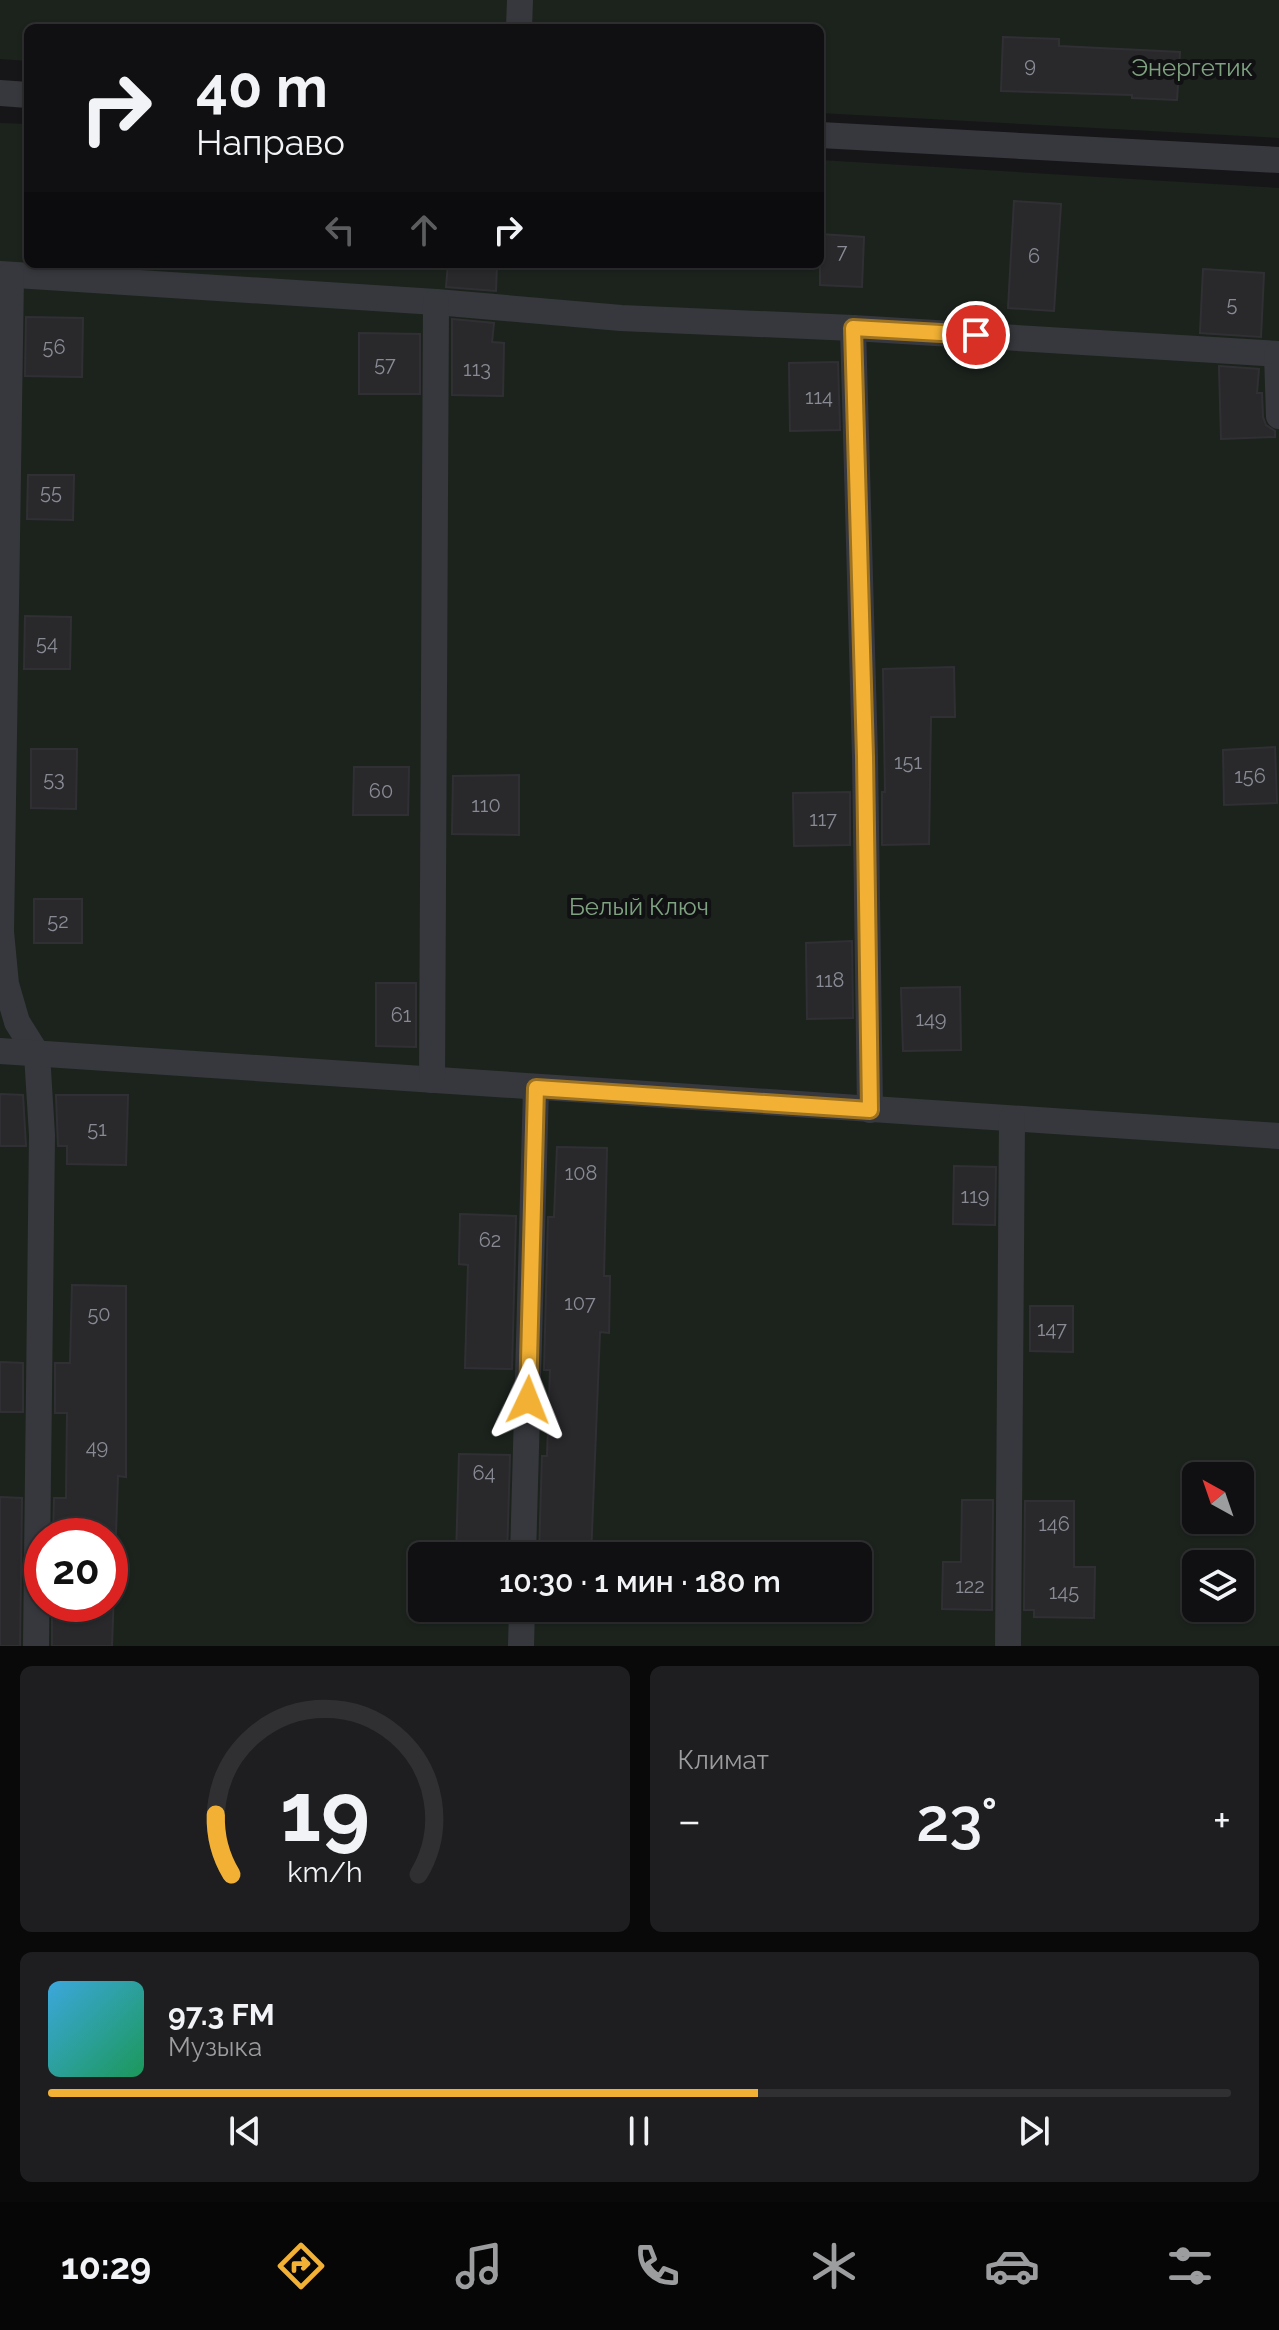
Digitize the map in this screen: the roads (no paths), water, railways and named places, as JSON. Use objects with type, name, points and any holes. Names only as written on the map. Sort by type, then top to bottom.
[{"type":"lane","points":[[519,24],[520,0]]},
{"type":"lane","points":[[0,93],[24,95]]},
{"type":"lane","points":[[824,135],[1279,160]]},
{"type":"lane","points":[[36,1646],[42,1135],[37,1054],[17,1022],[6,984],[1,932],[6,275],[436,302],[621,318],[853,328],[1278,354],[1279,416]]},
{"type":"lane","points":[[432,1080],[436,302]]},
{"type":"lane","points":[[853,328],[865,757],[870,1110]]},
{"type":"lane","points":[[0,1051],[1279,1136]]},
{"type":"lane","points":[[523,1542],[536,1088]]},
{"type":"lane","points":[[1008,1646],[1012,1119]]},
{"type":"lane","points":[[521,1646],[522,1622]]},
{"type":"park label","name":"Энергетик","points":[[1192,67]]},
{"type":"park label","name":"Белый Ключ","points":[[639,906]]}]
